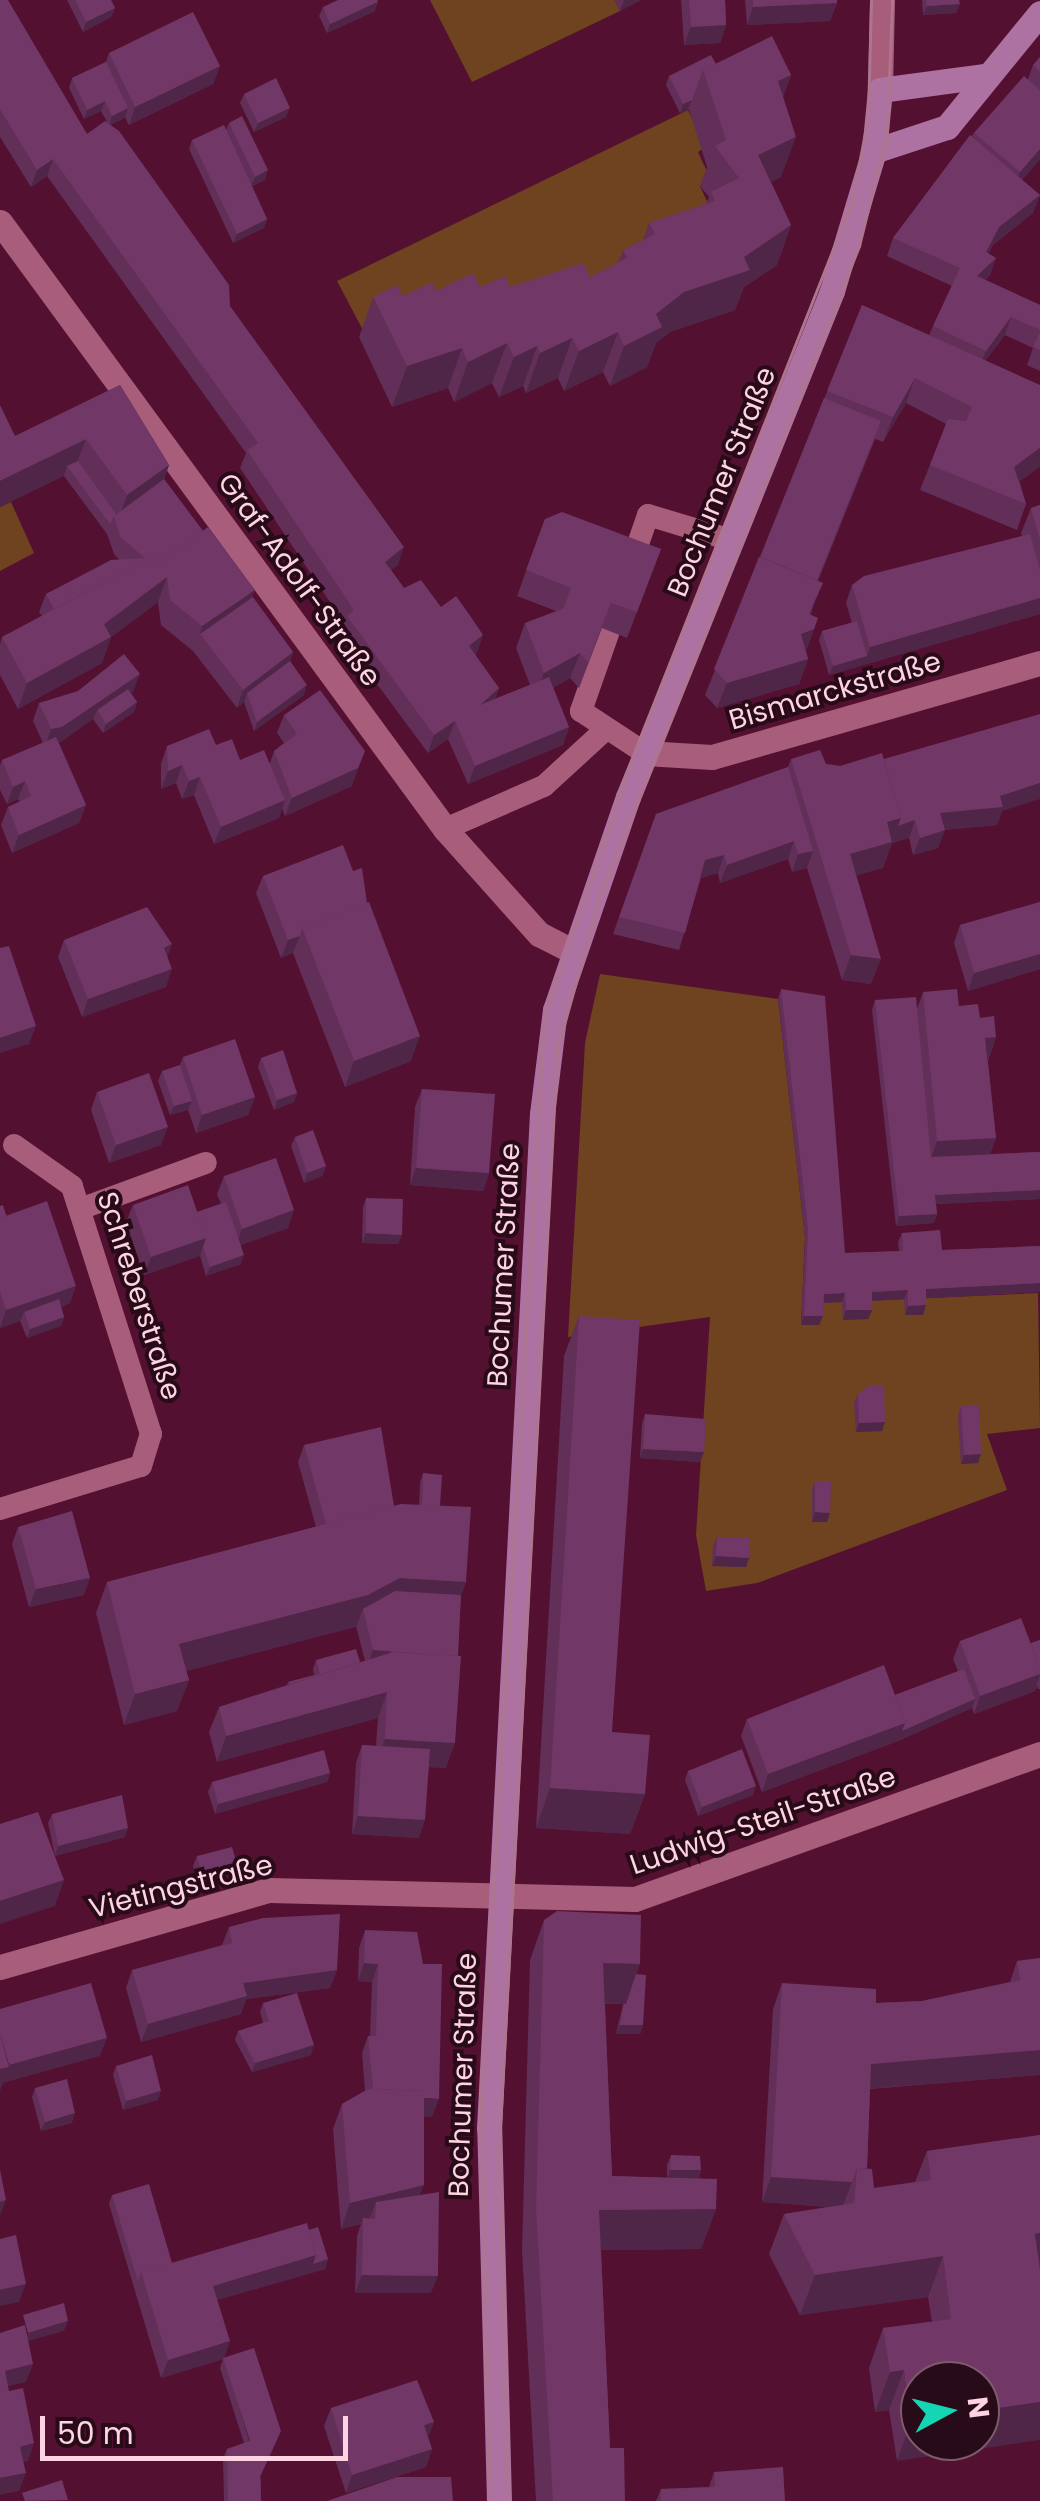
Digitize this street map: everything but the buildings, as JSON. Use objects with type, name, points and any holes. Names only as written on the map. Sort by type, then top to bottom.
[{"type":"main road","points":[[874,152],[947,128],[982,76],[1040,13]]},
{"type":"main road","points":[[880,90],[982,76]]},
{"type":"main road","name":"Bochumer Straße","points":[[499,2501],[488,2188],[499,1900],[542,1114],[572,951],[645,753],[832,291],[874,152],[880,90]]},
{"type":"street","points":[[880,90],[882,0]]},
{"type":"street","name":"Graf-Adolf-Straße","points":[[0,222],[445,829],[539,934],[572,951]]},
{"type":"street","name":"Bismarckstraße","points":[[645,753],[712,757],[1040,663]]},
{"type":"street","name":"Ludwig-Steil-Straße","points":[[499,1900],[606,1904],[655,1895],[1040,1754]]},
{"type":"street","name":"Vietingstraße","points":[[0,1967],[270,1890],[499,1900]]},
{"type":"lane","points":[[630,567],[648,514],[730,540]]},
{"type":"lane","points":[[608,630],[580,711],[645,753]]},
{"type":"lane","points":[[445,829],[544,786],[605,730]]},
{"type":"lane","name":"Schreberstraße","points":[[0,1509],[141,1466],[151,1434],[72,1186],[14,1145]]},
{"type":"lane","points":[[80,1209],[206,1163]]},
{"type":"shaded area","points":[[430,0],[615,0],[620,11],[472,82]]},
{"type":"shaded area","points":[[688,110],[706,147],[698,152],[711,180],[700,186],[711,210],[640,274],[365,334],[337,281]]},
{"type":"shaded area","points":[[11,502],[34,553],[0,571],[0,507]]},
{"type":"shaded area","points":[[600,974],[778,999],[805,1237],[801,1325],[820,1303],[1038,1293],[1040,1428],[987,1434],[1007,1490],[757,1583],[706,1591],[696,1535],[710,1317],[568,1337],[585,1043]]},
{"type":"tram line","points":[[490,2501],[481,2100],[544,1017],[636,748],[852,201],[868,117],[871,0]]},
{"type":"tram line","points":[[508,2501],[499,2147],[557,1050],[600,896],[859,246],[887,133],[892,0]]}]
